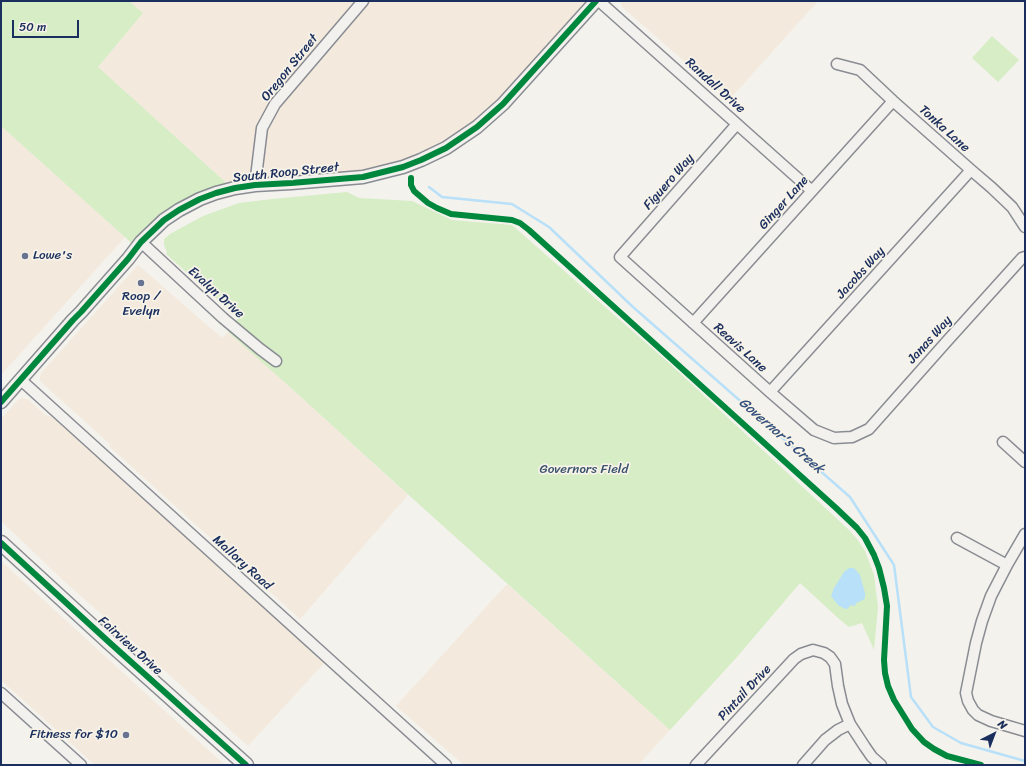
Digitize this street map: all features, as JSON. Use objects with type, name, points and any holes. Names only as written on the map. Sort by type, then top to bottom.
[{"type":"main road","name":"Fairview Drive","points":[[1,543],[246,765]]},
{"type":"street","name":"Oregon Street","points":[[255,185],[262,128],[275,104],[363,1]]},
{"type":"street","name":"South Roop Street","points":[[1,402],[141,242],[164,220],[200,199],[235,188],[255,185],[360,176],[363,177],[404,167],[446,148],[477,127],[503,104],[596,1]]},
{"type":"street","name":"Randall Drive","points":[[600,1],[812,191]]},
{"type":"street","name":"Tonka Lane","points":[[837,64],[860,70],[1012,207],[1025,227]]},
{"type":"street","name":"Ginger Lane","points":[[693,322],[893,101]]},
{"type":"street","name":"Figuero Way","points":[[620,256],[737,124]]},
{"type":"street","name":"Jacobs Way","points":[[770,392],[971,170]]},
{"type":"street","name":"Evalyn Drive","points":[[141,242],[223,318],[276,361]]},
{"type":"street","name":"Reavis Lane","points":[[620,256],[814,430],[834,438],[852,437]]},
{"type":"street","name":"Janas Way","points":[[852,437],[869,429],[958,328],[1022,258],[1025,257]]},
{"type":"street","name":"Mallory Road","points":[[21,380],[446,765]]},
{"type":"street","points":[[1003,442],[1025,462]]},
{"type":"street","points":[[1025,534],[991,596],[976,643],[966,693],[968,701],[978,715],[991,721],[1025,731]]},
{"type":"street","points":[[957,538],[1007,565]]},
{"type":"street","name":"Pintail Drive","points":[[696,765],[794,659],[801,654],[813,650],[824,653],[835,664],[842,704],[850,724]]},
{"type":"street","points":[[1,693],[81,765]]},
{"type":"street","points":[[803,765],[825,740],[838,730],[850,724],[872,757],[881,765]]},
{"type":"shaded area","points":[[129,1],[595,1],[484,121],[410,164],[354,177],[232,188],[98,67],[143,13]]},
{"type":"shaded area","points":[[620,1],[818,1],[729,100],[622,7]]},
{"type":"shaded area","points":[[1,126],[125,237],[1,375]]},
{"type":"shaded area","points":[[138,265],[222,338],[228,332],[408,495],[300,619],[110,447],[110,444],[40,380],[42,372]]},
{"type":"shaded area","points":[[22,398],[29,400],[45,415],[52,417],[325,662],[248,746],[65,582],[1,521],[1,419],[18,400]]},
{"type":"shaded area","points":[[1,561],[225,765],[95,765],[1,680]]},
{"type":"shaded area","points":[[507,584],[670,730],[638,765],[464,765],[396,706]]},
{"type":"green space","points":[[1,1],[129,1],[143,13],[98,67],[232,188],[200,199],[137,248],[1,126]]},
{"type":"green space","points":[[992,36],[1019,60],[998,82],[972,58]]},
{"type":"green space","name":"Governors Field","points":[[347,192],[359,198],[412,201],[452,220],[512,225],[670,364],[857,539],[865,551],[874,575],[878,607],[874,650],[862,623],[849,627],[800,583],[737,657],[670,730],[228,332],[238,318],[166,254],[167,252],[164,245],[164,239],[170,234],[203,216],[239,203]]},
{"type":"water","points":[[849,568],[854,568],[860,575],[865,598],[856,603],[855,606],[851,605],[845,609],[838,605],[831,596],[844,572]]},
{"type":"waterway","name":"Governor's Creek","points":[[429,187],[442,197],[512,204],[549,227],[633,307],[850,497],[894,565],[911,697],[933,727],[961,743],[1025,761]]},
{"type":"cycle path","points":[[1,402],[128,259],[141,242],[164,220],[200,199],[235,188],[255,185],[363,177],[403,167],[446,148],[477,127],[503,104],[596,1]]},
{"type":"cycle path","points":[[411,178],[411,185],[414,191],[428,203],[437,208],[451,214],[512,220],[520,223],[529,230],[857,528],[865,538],[874,555],[884,588],[887,606],[884,660],[885,673],[888,686],[894,700],[912,729],[924,742],[947,756],[981,765]]},
{"type":"cycle path","points":[[1,543],[246,765]]},
{"type":"place","name":"Lowe's","points":[[25,256]]},
{"type":"place","name":"Roop / Evelyn","points":[[141,283]]},
{"type":"place","name":"Fitness for $10","points":[[126,735]]}]
